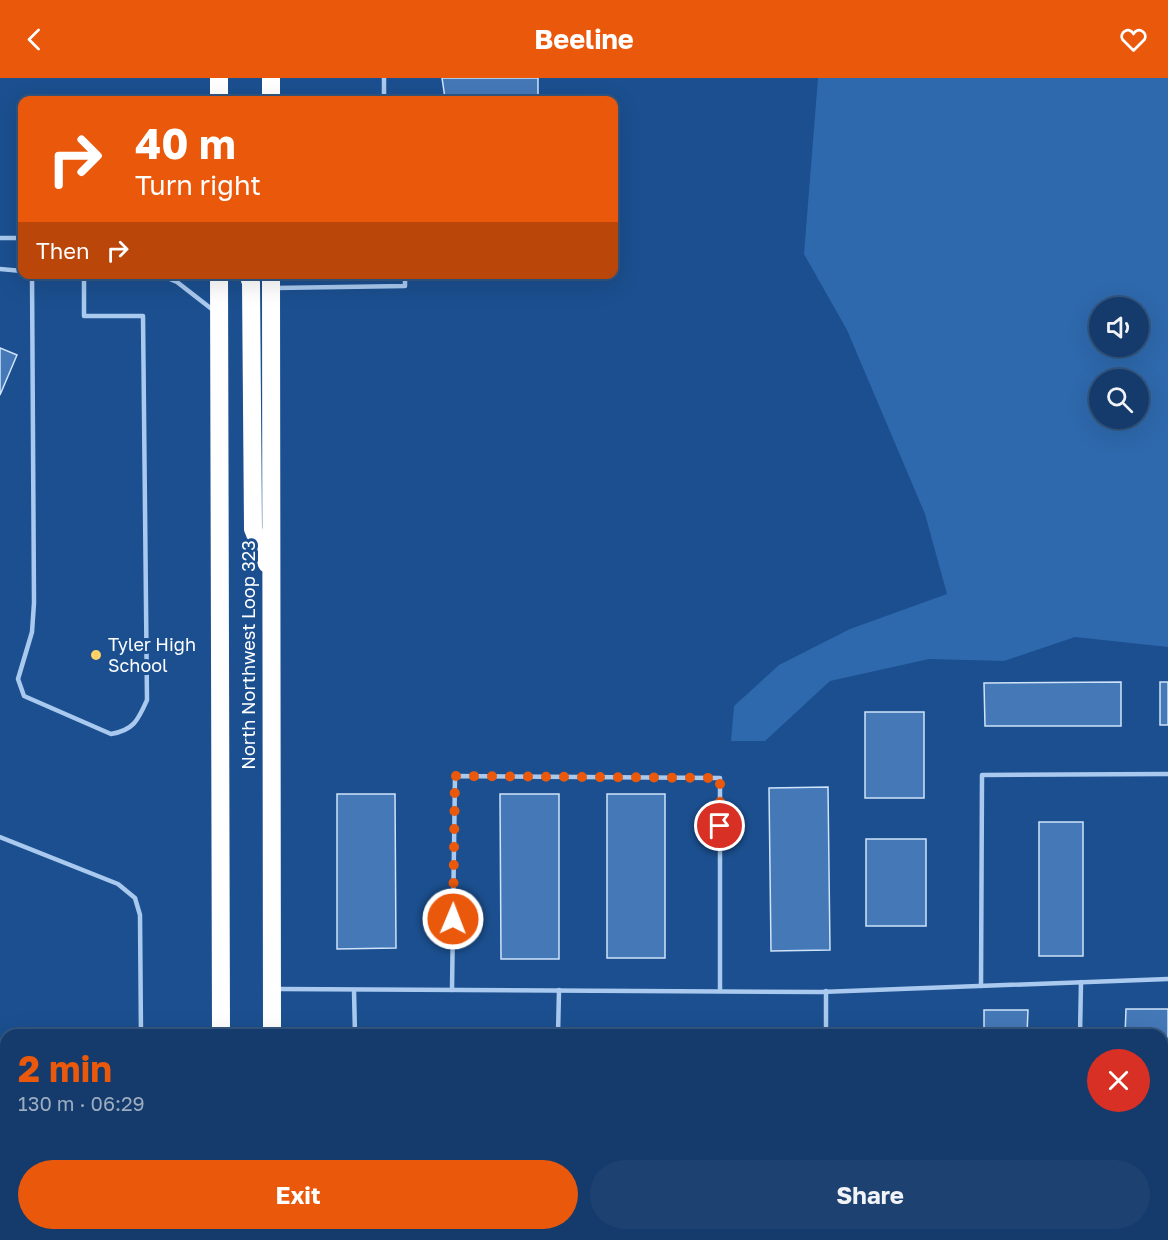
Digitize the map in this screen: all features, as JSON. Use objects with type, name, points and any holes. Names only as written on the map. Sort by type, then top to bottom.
[{"type":"highway","points":[[219,78],[219,96]]},
{"type":"highway","points":[[271,78],[271,96]]},
{"type":"highway","name":"North Northwest Loop 323","points":[[219,279],[221,1029]]},
{"type":"highway","points":[[250,279],[253,529],[270,571]]},
{"type":"highway","name":"North Northwest Loop 323","points":[[271,281],[272,1029]]},
{"type":"lane","points":[[384,78],[384,96]]},
{"type":"lane","points":[[0,238],[18,238]]},
{"type":"lane","points":[[0,269],[18,271]]},
{"type":"lane","points":[[32,279],[34,603],[32,632],[18,679],[24,696],[111,734],[126,731],[136,724],[147,700],[143,316],[84,316],[84,279]]},
{"type":"lane","points":[[170,279],[220,315]]},
{"type":"lane","points":[[271,281],[405,286],[405,279]]},
{"type":"lane","points":[[981,986],[982,775],[1168,774]]},
{"type":"lane","points":[[452,990],[455,776],[720,778],[720,991]]},
{"type":"lane","points":[[0,837],[118,884],[135,898],[140,915],[141,1029]]},
{"type":"lane","points":[[272,989],[826,991],[1168,979]]},
{"type":"lane","points":[[1080,1029],[1081,982]]},
{"type":"lane","points":[[354,990],[354,1029]]},
{"type":"lane","points":[[558,990],[558,1029]]},
{"type":"lane","points":[[826,991],[826,1029]]},
{"type":"shaded area","points":[[818,78],[1168,78],[1168,647],[1075,637],[1004,661],[929,659],[830,681],[765,741],[731,741],[734,706],[779,665],[850,629],[947,594],[925,514],[847,330],[804,254]]},
{"type":"building","points":[[442,78],[538,78],[538,96],[445,96]]},
{"type":"building","points":[[0,348],[17,355],[0,395]]},
{"type":"building","points":[[1121,682],[1121,726],[985,726],[984,683]]},
{"type":"building","points":[[1160,682],[1168,682],[1168,725],[1160,725]]},
{"type":"building","points":[[865,712],[924,712],[924,798],[865,798]]},
{"type":"building","points":[[828,787],[830,950],[771,951],[769,788]]},
{"type":"building","points":[[337,794],[395,794],[396,948],[337,949]]},
{"type":"building","points":[[500,794],[559,794],[559,959],[501,959]]},
{"type":"building","points":[[607,794],[665,794],[665,958],[607,958]]},
{"type":"building","points":[[1039,822],[1083,822],[1083,956],[1039,956]]},
{"type":"building","points":[[866,839],[926,839],[926,926],[866,926]]},
{"type":"building","points":[[1126,1009],[1168,1009],[1168,1029],[1125,1029]]},
{"type":"building","points":[[984,1010],[1028,1010],[1027,1029],[984,1029]]},
{"type":"place","name":"Tyler High School","points":[[96,655]]},
{"type":"route","points":[[453,919],[455,776],[720,778],[720,826]]}]
